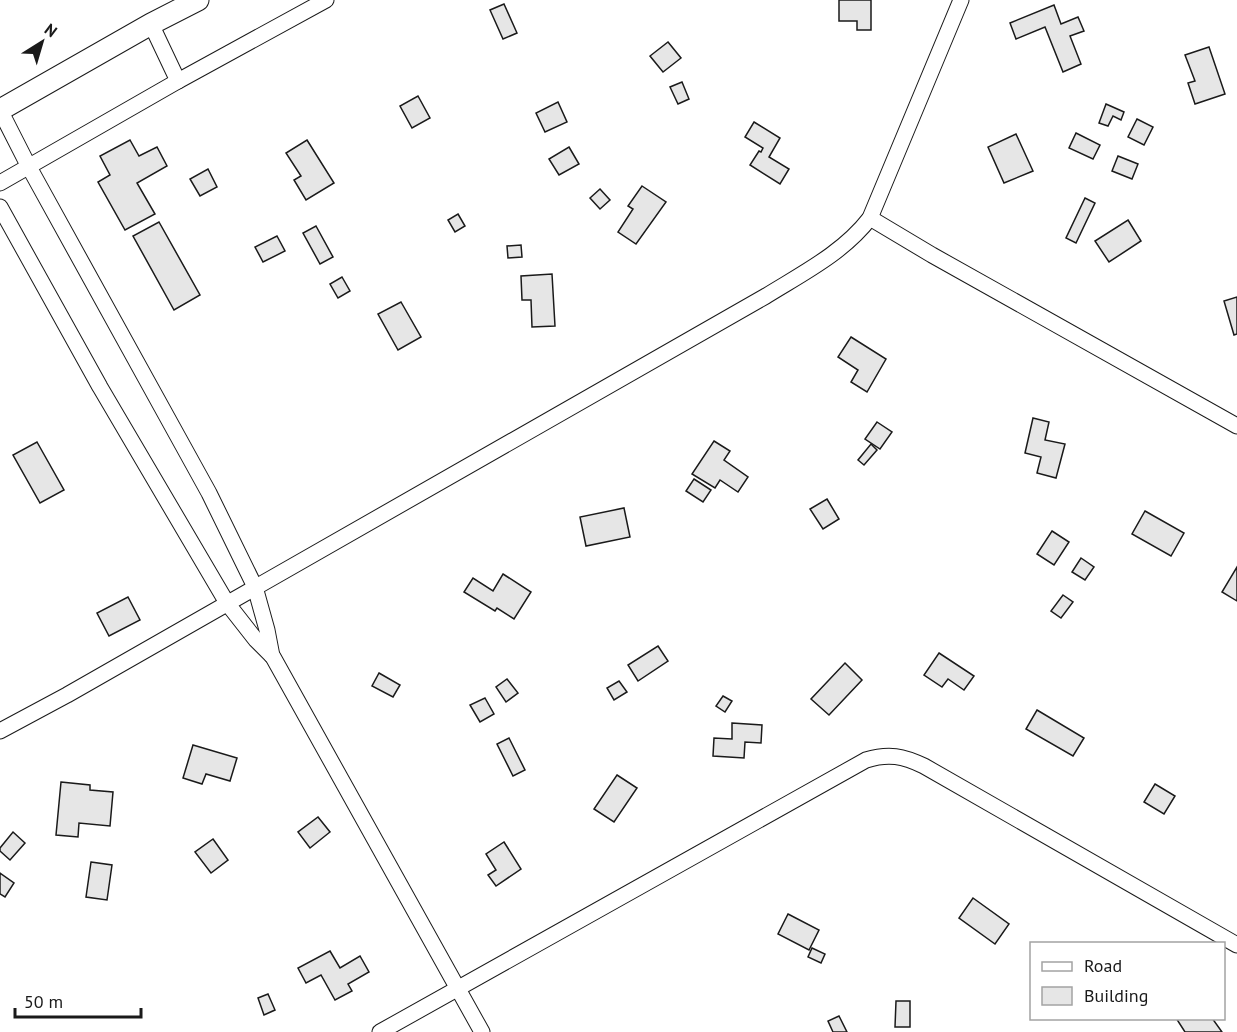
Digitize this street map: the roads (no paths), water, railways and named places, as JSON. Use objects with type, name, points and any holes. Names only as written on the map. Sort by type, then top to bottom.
[{"type":"main road","points":[[0,110],[151,24],[198,0]]},
{"type":"street","points":[[0,183],[178,81],[326,0]]},
{"type":"street","points":[[0,732],[766,297],[836,252],[870,218],[961,0]]},
{"type":"street","points":[[151,24],[178,81]]},
{"type":"street","points":[[0,110],[29,167],[209,493],[255,587],[273,657]]},
{"type":"street","points":[[0,207],[100,387],[227,603],[256,640],[273,657],[482,1032]]},
{"type":"street","points":[[870,218],[1237,426]]},
{"type":"street","points":[[380,1032],[866,760],[880,756],[909,759],[924,766],[1237,945]]}]
